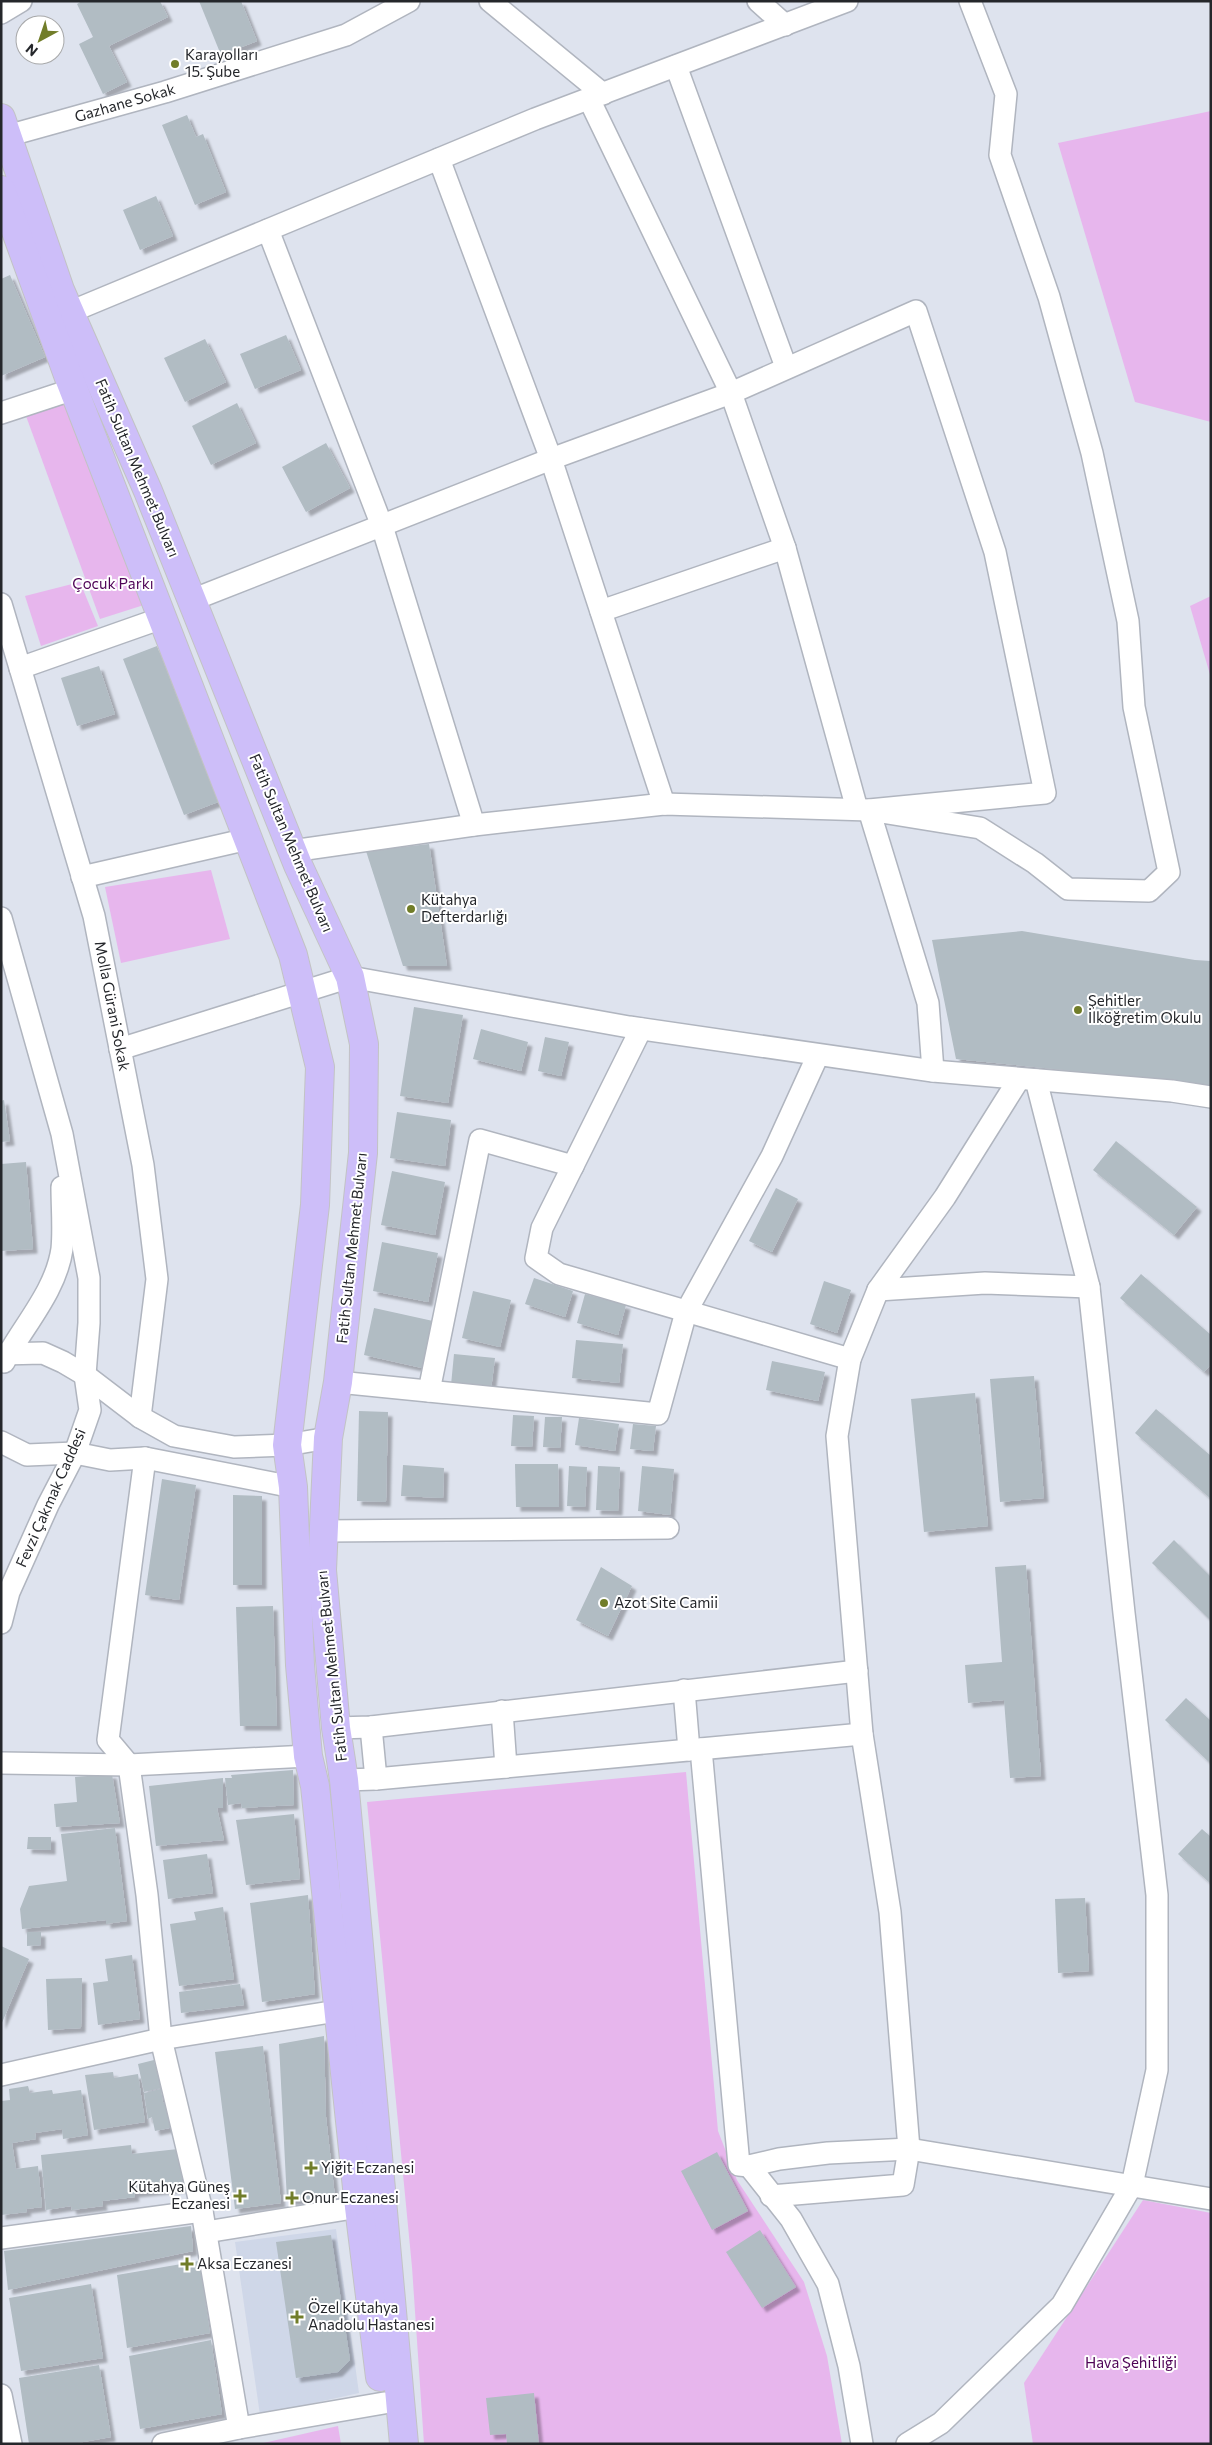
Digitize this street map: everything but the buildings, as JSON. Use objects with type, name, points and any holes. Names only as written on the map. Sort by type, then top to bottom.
[{"type":"main road","name":"Fatih Sultan Mehmet Bulvarı","points":[[4,127],[70,312],[148,491],[292,851],[350,977],[364,1044],[363,1154],[338,1382],[328,1438],[322,1570],[336,1728],[344,1780],[404,2444]]},
{"type":"main road","name":"Fatih Sultan Mehmet Bulvarı","points":[[1,190],[8,230],[74,389],[293,955],[320,1067],[314,1205],[287,1445],[293,1487],[300,1665],[307,1743],[315,1786],[358,2207],[384,2402],[387,2444]]},
{"type":"main road","points":[[307,1743],[336,1728]]},
{"type":"main road","points":[[315,1786],[344,1780]]},
{"type":"street","points":[[1,13],[21,1]]},
{"type":"street","name":"Gazhane Sokak","points":[[4,127],[165,92],[346,35],[409,1]]},
{"type":"street","points":[[490,1],[596,96],[731,393],[785,548],[863,810],[928,1003],[933,1071]]},
{"type":"street","points":[[758,1],[784,24]]},
{"type":"street","points":[[70,312],[596,96],[847,1]]},
{"type":"street","points":[[292,851],[474,825],[664,804],[863,810],[980,828],[1034,863],[1068,889],[1150,891],[1169,872],[1134,707],[1128,621],[1092,453],[1049,297],[1000,155],[1006,94],[970,1]]},
{"type":"street","points":[[676,66],[786,367]]},
{"type":"street","points":[[439,159],[551,459],[664,804]]},
{"type":"street","points":[[268,230],[382,526],[474,825]]},
{"type":"street","points":[[192,600],[551,459],[731,393],[916,311],[995,552],[1045,793],[863,810]]},
{"type":"street","points":[[1,413],[74,389]]},
{"type":"street","points":[[601,611],[785,548]]},
{"type":"street","name":"Molla Gürani Sokak","points":[[1,604],[94,916],[144,1165],[157,1279],[140,1417]]},
{"type":"street","points":[[20,668],[162,618]]},
{"type":"street","points":[[82,877],[248,839]]},
{"type":"street","name":"Fevzi Çakmak Caddesi","points":[[1,918],[62,1134],[88,1278],[89,1323],[85,1376],[90,1410],[75,1453],[48,1505],[9,1592],[1,1623]]},
{"type":"street","points":[[120,1049],[350,977],[641,1029],[818,1055],[933,1071],[1172,1090],[1211,1098]]},
{"type":"street","points":[[641,1029],[542,1228],[536,1258],[559,1274],[850,1359]]},
{"type":"street","points":[[338,1382],[658,1414],[686,1312],[772,1156],[818,1055]]},
{"type":"street","points":[[907,2444],[941,2423],[1062,2305],[1132,2185],[1157,2070],[1157,1895],[1089,1287],[1028,1080]]},
{"type":"street","points":[[771,2196],[903,2185],[909,2148],[890,1912],[862,1734],[837,1436],[850,1359],[878,1290],[1028,1080]]},
{"type":"street","name":"Fevzi Çakmak Caddesi","points":[[4,1358],[38,1307],[53,1277],[62,1249],[62,1134]]},
{"type":"street","points":[[429,1391],[480,1140],[573,1166]]},
{"type":"street","points":[[878,1290],[985,1283],[1089,1287]]},
{"type":"street","points":[[4,1358],[44,1354],[85,1376],[140,1417],[174,1436],[234,1447],[287,1445],[328,1438]]},
{"type":"street","points":[[1,1442],[27,1455],[75,1453],[110,1460],[145,1458],[293,1487]]},
{"type":"street","points":[[145,1458],[108,1740],[129,1766],[162,2038],[204,2222],[239,2428]]},
{"type":"street","points":[[324,1531],[668,1528]]},
{"type":"street","points":[[336,1728],[371,1727],[857,1670]]},
{"type":"street","points":[[684,1690],[695,1750],[740,2165],[749,2166],[779,2159],[828,2153],[909,2148],[1211,2199]]},
{"type":"street","points":[[502,1712],[506,1767]]},
{"type":"street","points":[[371,1727],[376,1779]]},
{"type":"street","points":[[344,1780],[376,1779],[862,1734]]},
{"type":"street","points":[[1,1763],[129,1766],[307,1743]]},
{"type":"street","points":[[1,2075],[162,2038],[337,2011]]},
{"type":"street","points":[[749,2166],[791,2219],[828,2284],[849,2366],[862,2444]]},
{"type":"street","points":[[1,2238],[204,2222],[358,2207]]},
{"type":"street","points":[[1,2395],[12,2444]]},
{"type":"street","points":[[163,2444],[239,2428],[384,2402]]},
{"type":"shaded area","name":"Özel Kütahya Anadolu Hastanesi","points":[[336,2229],[359,2393],[260,2415],[235,2242]]},
{"type":"green space","points":[[1211,111],[1211,422],[1135,402],[1058,143]]},
{"type":"green space","name":"Çocuk Parkı","points":[[68,400],[147,604],[100,619],[26,416]]},
{"type":"green space","points":[[80,582],[98,626],[41,646],[25,596]]},
{"type":"green space","points":[[1211,596],[1211,678],[1190,606]]},
{"type":"green space","points":[[211,870],[230,939],[121,963],[105,887]]},
{"type":"green space","points":[[686,1772],[718,2131],[737,2180],[804,2282],[827,2356],[842,2444],[424,2444],[412,2267],[367,1802]]},
{"type":"green space","name":"Hava Şehitliği","points":[[1143,2200],[1211,2213],[1211,2444],[1033,2444],[1024,2383]]},
{"type":"green space","points":[[338,2426],[341,2444],[259,2444]]},
{"type":"place","name":"Karayolları 15. Şube","points":[[175,64]]},
{"type":"place","name":"Kütahya Defterdarlığı","points":[[411,909]]},
{"type":"place","name":"Şehitler İlköğretim Okulu","points":[[1078,1010]]},
{"type":"place","name":"Azot Site Camii","points":[[604,1603]]},
{"type":"place","name":"Yiğit Eczanesi","points":[[311,2168]]},
{"type":"place","name":"Kütahya Güneş Eczanesi","points":[[240,2196]]},
{"type":"place","name":"Onur Eczanesi","points":[[292,2198]]},
{"type":"place","name":"Aksa Eczanesi","points":[[187,2264]]},
{"type":"place","name":"Özel Kütahya Anadolu Hastanesi","points":[[297,2317]]}]
